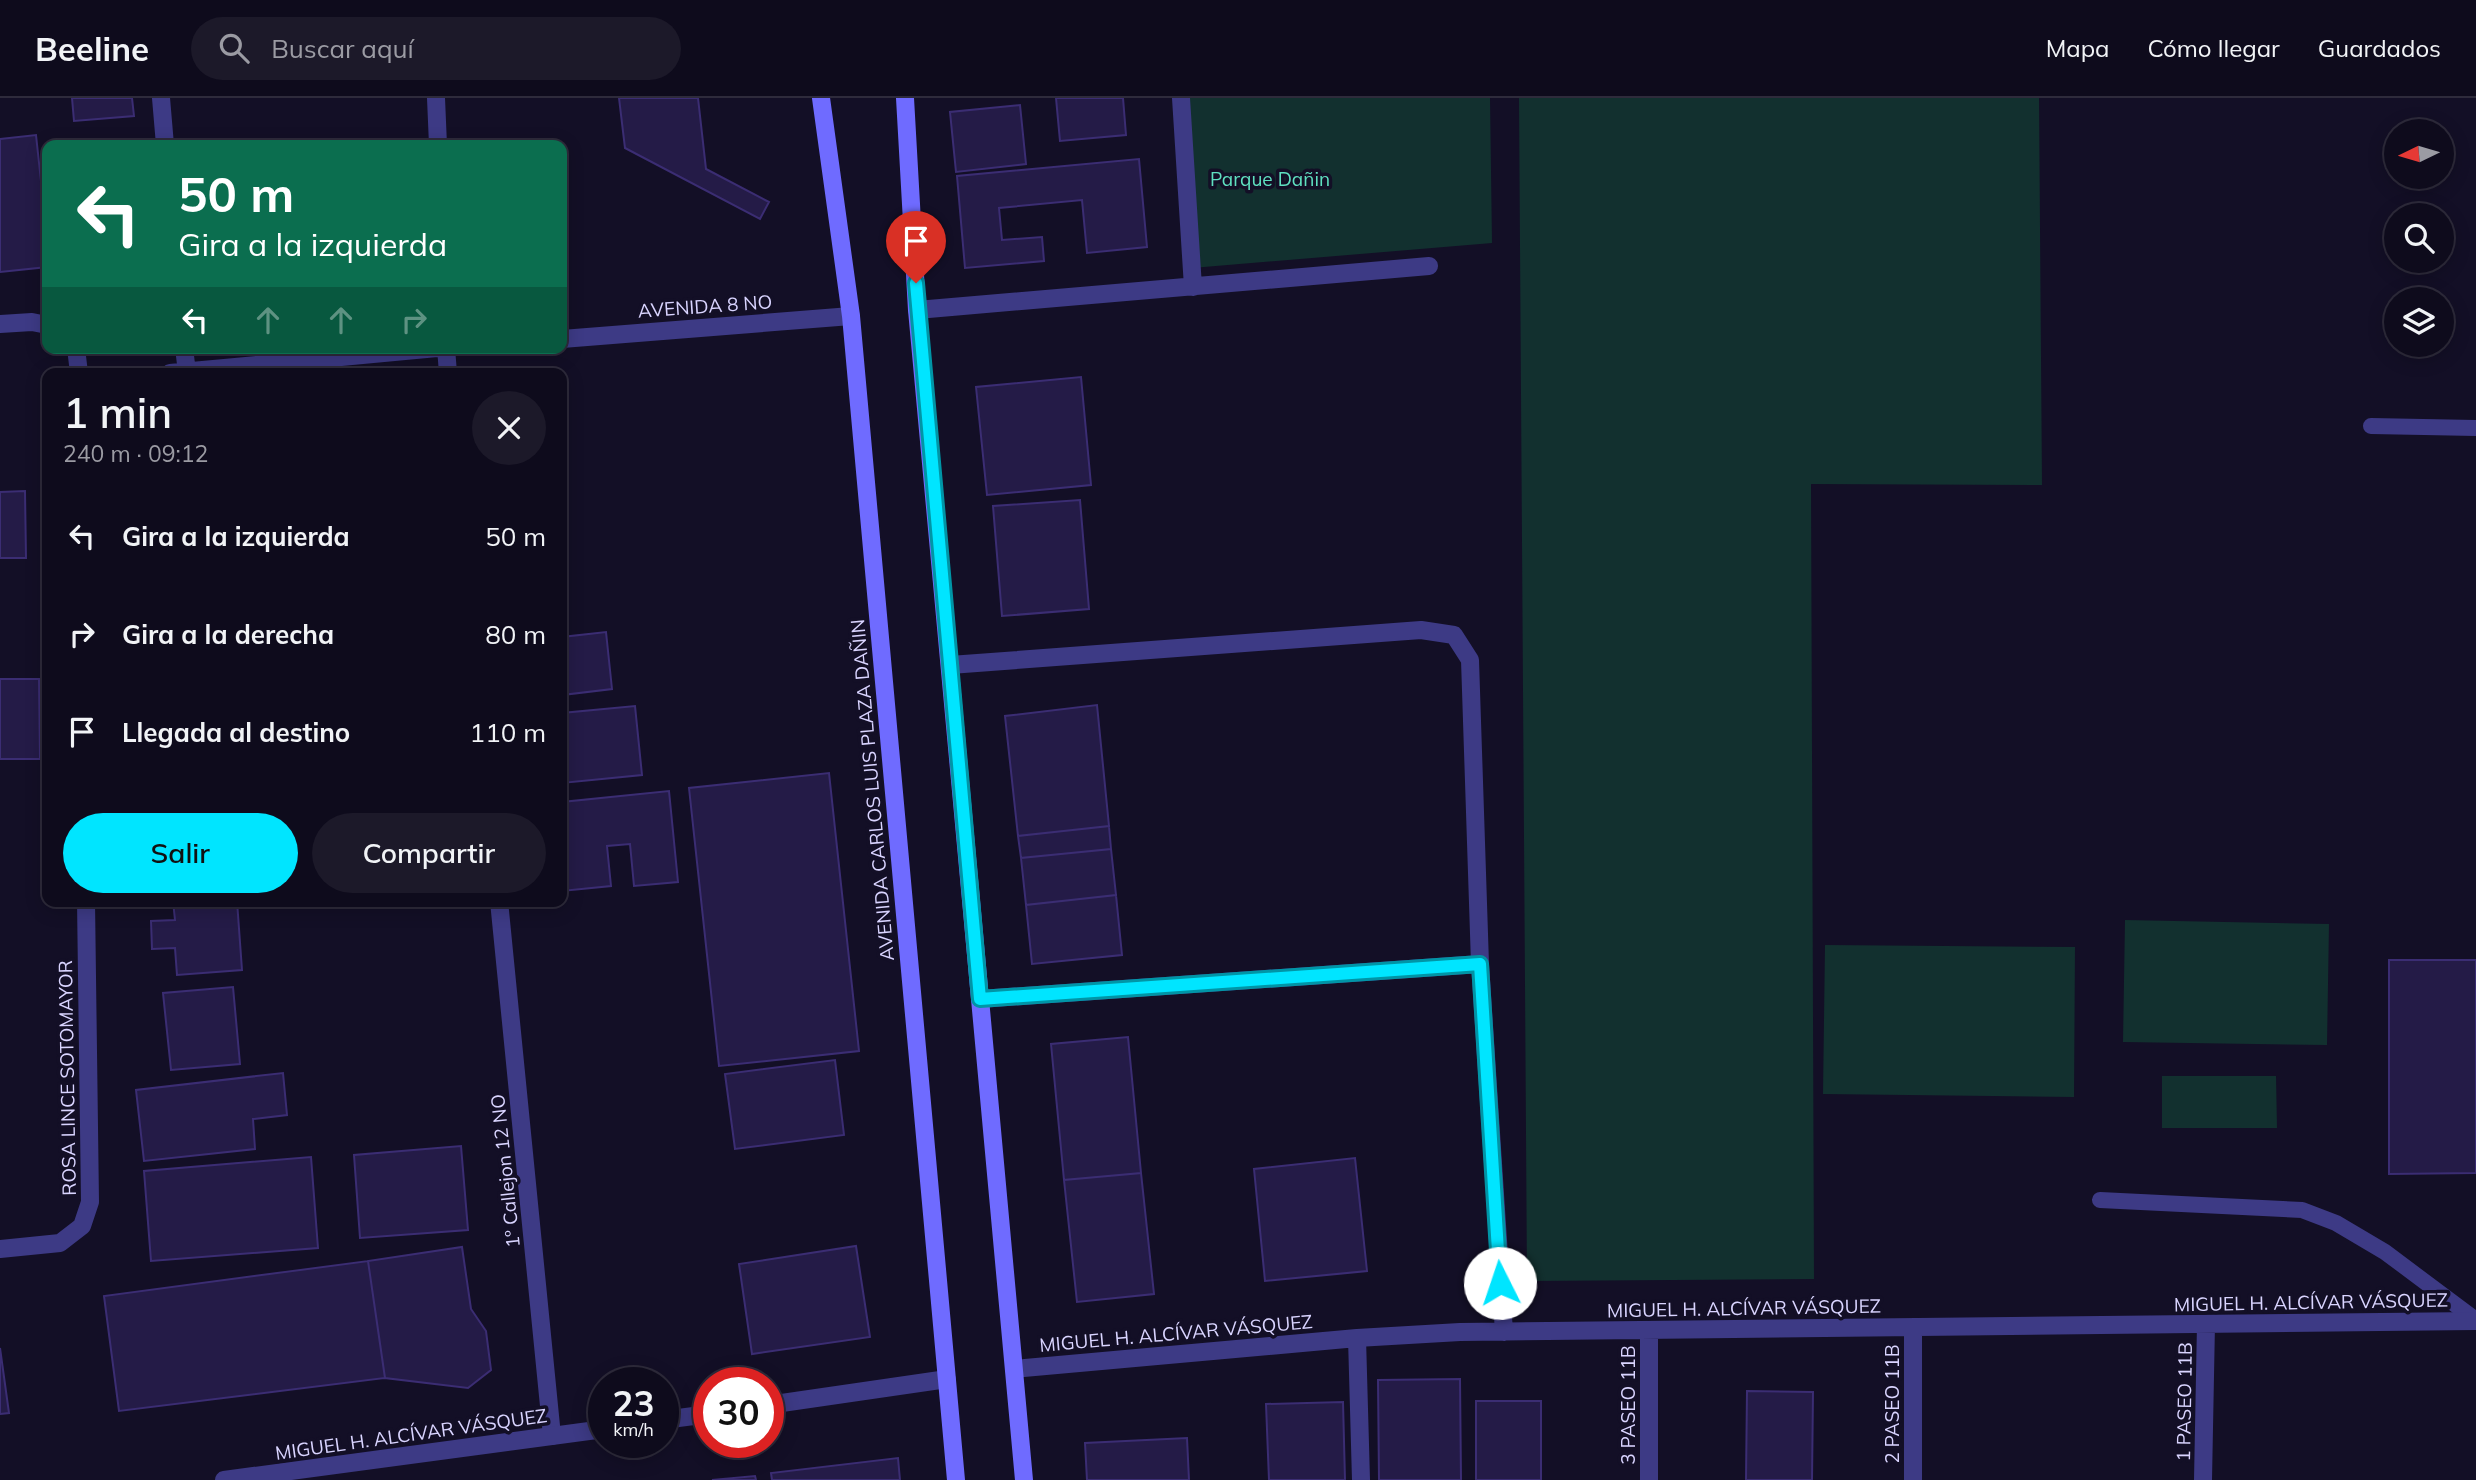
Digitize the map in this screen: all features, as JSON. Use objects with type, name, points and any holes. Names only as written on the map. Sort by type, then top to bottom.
[{"type":"main road","name":"AVENIDA CARLOS LUIS PLAZA DAÑIN","points":[[821,98],[850,316],[956,1480]]},
{"type":"main road","points":[[903,98],[917,310],[1024,1480]]},
{"type":"street","points":[[160,98],[164,140]]},
{"type":"street","points":[[436,98],[438,140]]},
{"type":"street","points":[[1181,98],[1193,287]]},
{"type":"street","points":[[917,310],[1429,266]]},
{"type":"street","name":"AVENIDA 8 NO","points":[[567,338],[850,316]]},
{"type":"street","points":[[0,324],[42,324]]},
{"type":"street","points":[[221,368],[372,354]]},
{"type":"street","points":[[950,665],[1421,630],[1454,635],[1470,660],[1480,964],[1504,1332]]},
{"type":"street","name":"ROSA LINCE SOTOMAYOR","points":[[0,1249],[60,1243],[82,1226],[90,1202],[86,907]]},
{"type":"street","name":"1º Callejon 12 NO","points":[[500,907],[552,1436]]},
{"type":"street","points":[[980,999],[1480,964]]},
{"type":"street","name":"MIGUEL H. ALCÍVAR VÁSQUEZ","points":[[1014,1368],[1357,1338],[1504,1332],[2476,1321]]},
{"type":"street","name":"1 PASEO 11B","points":[[2203,1480],[2206,1324]]},
{"type":"street","name":"2 PASEO 11B","points":[[1913,1327],[1913,1480]]},
{"type":"street","name":"3 PASEO 11B","points":[[1649,1331],[1649,1480]]},
{"type":"street","points":[[1357,1338],[1361,1480]]},
{"type":"street","points":[[784,1403],[947,1379]]},
{"type":"street","name":"MIGUEL H. ALCÍVAR VÁSQUEZ","points":[[224,1480],[588,1431]]},
{"type":"lane","points":[[2371,426],[2476,428]]},
{"type":"lane","points":[[2100,1200],[2302,1210],[2336,1223],[2385,1252],[2476,1321]]},
{"type":"green space","name":"Parque Dañin","points":[[1181,98],[1490,98],[1492,243],[1192,268]]},
{"type":"green space","points":[[1519,98],[2039,98],[2042,485],[1811,484],[1814,1279],[1527,1281]]},
{"type":"green space","points":[[2125,920],[2329,924],[2327,1045],[2123,1042]]},
{"type":"green space","points":[[1825,945],[2075,947],[2074,1097],[1823,1094]]},
{"type":"green space","points":[[2162,1076],[2276,1076],[2277,1128],[2162,1128]]},
{"type":"building","points":[[72,98],[132,98],[134,116],[74,121]]},
{"type":"building","points":[[619,98],[698,98],[706,169],[769,202],[760,219],[625,148]]},
{"type":"building","points":[[1056,98],[1123,98],[1126,135],[1060,141]]},
{"type":"building","points":[[1020,105],[1026,164],[956,172],[950,112]]},
{"type":"building","points":[[36,135],[42,191],[42,268],[0,272],[0,139]]},
{"type":"building","points":[[1139,159],[1147,247],[1087,253],[1082,200],[999,208],[1002,240],[1042,237],[1044,261],[965,268],[957,176]]},
{"type":"building","points":[[1081,377],[1091,485],[987,495],[976,387]]},
{"type":"building","points":[[25,491],[26,558],[0,558],[0,492]]},
{"type":"building","points":[[1080,500],[1089,609],[1002,616],[993,506]]},
{"type":"building","points":[[606,632],[612,689],[567,694],[567,636]]},
{"type":"building","points":[[0,679],[39,679],[40,759],[0,759]]},
{"type":"building","points":[[1097,705],[1109,826],[1018,836],[1005,716]]},
{"type":"building","points":[[635,706],[642,775],[567,782],[567,713]]},
{"type":"building","points":[[829,773],[859,1051],[719,1066],[689,788]]},
{"type":"building","points":[[669,791],[678,882],[634,886],[630,844],[607,846],[611,886],[567,890],[567,801]]},
{"type":"building","points":[[1109,826],[1111,849],[1021,858],[1018,836]]},
{"type":"building","points":[[1111,849],[1116,895],[1026,905],[1021,858]]},
{"type":"building","points":[[1116,895],[1122,955],[1032,964],[1026,905]]},
{"type":"building","points":[[174,907],[237,907],[242,970],[177,975],[175,948],[152,949],[151,921],[175,920]]},
{"type":"building","points":[[2389,960],[2476,960],[2476,1173],[2389,1174]]},
{"type":"building","points":[[233,987],[240,1064],[171,1070],[163,993]]},
{"type":"building","points":[[1128,1037],[1141,1173],[1064,1180],[1051,1044]]},
{"type":"building","points":[[835,1060],[844,1135],[735,1149],[725,1074]]},
{"type":"building","points":[[283,1073],[287,1115],[253,1119],[255,1149],[144,1161],[136,1090]]},
{"type":"building","points":[[461,1146],[468,1230],[360,1238],[354,1155]]},
{"type":"building","points":[[311,1157],[318,1248],[151,1261],[144,1171]]},
{"type":"building","points":[[1355,1158],[1367,1271],[1265,1281],[1254,1169]]},
{"type":"building","points":[[1141,1173],[1154,1294],[1077,1302],[1064,1180]]},
{"type":"building","points":[[856,1246],[870,1337],[752,1354],[739,1264]]},
{"type":"building","points":[[462,1247],[471,1309],[486,1331],[491,1370],[468,1388],[385,1378],[368,1261]]},
{"type":"building","points":[[368,1261],[385,1378],[119,1411],[104,1296]]},
{"type":"building","points":[[0,1348],[9,1413],[0,1414]]},
{"type":"building","points":[[1460,1379],[1461,1480],[1379,1480],[1378,1380]]},
{"type":"building","points":[[1747,1391],[1813,1392],[1812,1480],[1746,1480]]},
{"type":"building","points":[[1476,1401],[1541,1401],[1541,1480],[1476,1480]]},
{"type":"building","points":[[1343,1402],[1345,1480],[1269,1480],[1266,1404]]},
{"type":"building","points":[[1187,1438],[1189,1480],[1087,1480],[1085,1443]]},
{"type":"building","points":[[898,1458],[900,1480],[772,1480],[771,1473]]},
{"type":"building","points":[[755,1476],[756,1480],[712,1480]]},
{"type":"route","points":[[916,283],[980,999],[1480,964],[1500,1283]]}]
